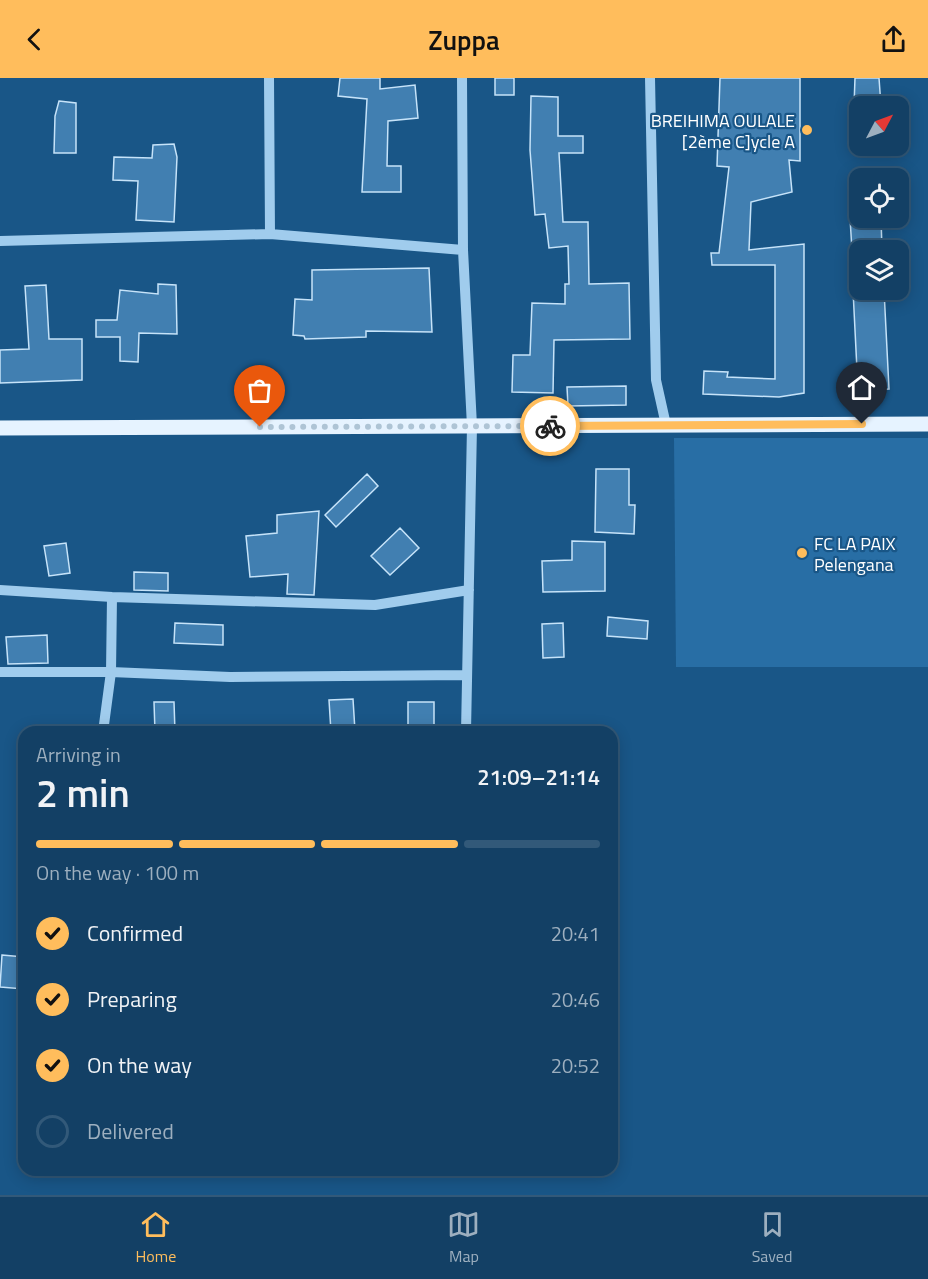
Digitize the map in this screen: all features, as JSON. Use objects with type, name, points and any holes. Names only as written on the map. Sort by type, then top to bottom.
[{"type":"main road","points":[[0,428],[928,424]]},
{"type":"street","points":[[269,78],[270,234]]},
{"type":"street","points":[[462,78],[463,250],[472,426],[466,726]]},
{"type":"street","points":[[650,78],[656,380],[666,425]]},
{"type":"street","points":[[0,241],[270,234],[463,250]]},
{"type":"street","points":[[0,590],[112,597],[375,605],[469,590]]},
{"type":"street","points":[[104,726],[111,672],[112,597]]},
{"type":"street","points":[[0,672],[111,672],[230,677],[467,675]]},
{"type":"shaded area","name":"FC LA PAIX Pelengana","points":[[674,438],[928,438],[928,667],[676,667]]},
{"type":"building","points":[[340,78],[380,78],[380,89],[415,85],[418,118],[388,121],[387,166],[401,166],[401,192],[362,192],[367,99],[338,96]]},
{"type":"building","points":[[495,78],[514,78],[514,95],[495,95]]},
{"type":"building","points":[[720,78],[800,78],[800,161],[789,160],[792,192],[751,202],[749,250],[804,244],[804,393],[779,397],[703,394],[704,371],[728,372],[727,377],[775,379],[775,265],[712,265],[711,253],[719,253],[729,167],[717,166]]},
{"type":"building","points":[[855,78],[879,78],[880,96],[854,96]]},
{"type":"building","points":[[531,96],[558,97],[558,136],[583,136],[583,153],[559,153],[563,222],[588,222],[589,284],[629,283],[630,339],[554,340],[553,393],[512,392],[513,355],[530,355],[532,303],[565,304],[565,284],[569,284],[568,246],[549,248],[545,214],[535,215],[530,150]]},
{"type":"building","points":[[59,101],[76,103],[76,153],[54,153],[55,116]]},
{"type":"building","points":[[174,144],[177,157],[174,222],[136,220],[138,181],[113,180],[114,157],[152,158],[153,145]]},
{"type":"building","points":[[851,228],[881,228],[882,240],[851,240]]},
{"type":"building","points":[[429,268],[432,332],[366,331],[366,337],[305,339],[304,336],[293,335],[295,299],[312,300],[312,270]]},
{"type":"building","points":[[158,284],[176,285],[177,334],[139,333],[138,362],[120,361],[120,337],[96,337],[96,320],[117,320],[120,290],[158,294]]},
{"type":"building","points":[[46,285],[49,339],[82,339],[82,380],[0,383],[0,350],[29,349],[25,286]]},
{"type":"building","points":[[854,300],[885,300],[889,389],[858,390]]},
{"type":"building","points":[[626,386],[626,405],[568,406],[567,387]]},
{"type":"building","points":[[596,469],[629,469],[629,505],[635,505],[634,534],[595,532]]},
{"type":"building","points":[[367,474],[378,486],[336,527],[325,515]]},
{"type":"building","points":[[319,511],[314,595],[287,594],[288,574],[250,577],[246,536],[277,533],[277,515]]},
{"type":"building","points":[[400,528],[419,548],[390,575],[371,556]]},
{"type":"building","points":[[572,541],[605,542],[605,591],[543,592],[542,561],[572,560]]},
{"type":"building","points":[[66,543],[70,573],[49,576],[44,546]]},
{"type":"building","points":[[134,572],[168,573],[168,591],[134,590]]},
{"type":"building","points":[[608,617],[648,621],[647,639],[607,636]]},
{"type":"building","points":[[175,623],[223,625],[223,645],[174,643]]},
{"type":"building","points":[[563,623],[564,657],[543,658],[542,624]]},
{"type":"building","points":[[47,635],[48,663],[8,664],[6,637]]},
{"type":"building","points":[[353,699],[355,726],[331,726],[329,700]]},
{"type":"building","points":[[154,702],[174,702],[175,726],[155,726]]},
{"type":"building","points":[[408,702],[434,702],[434,725],[408,726]]},
{"type":"building","points":[[2,955],[18,956],[18,988],[0,987]]},
{"type":"way so far","points":[[260,427],[550,426]]},
{"type":"place","name":"BREIHIMA OULALE [2ème C]ycle A","points":[[807,130]]},
{"type":"place","name":"FC LA PAIX Pelengana","points":[[802,553]]},
{"type":"route","points":[[550,426],[862,424]]}]
